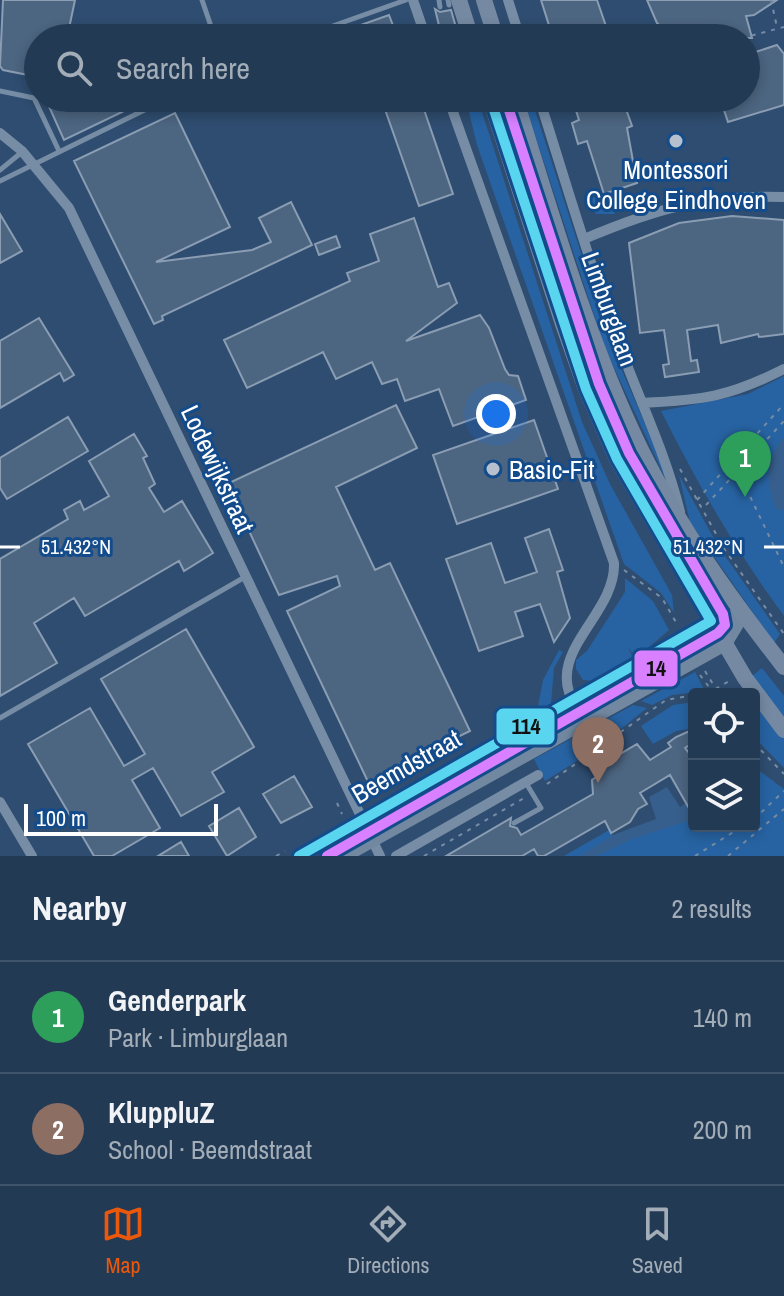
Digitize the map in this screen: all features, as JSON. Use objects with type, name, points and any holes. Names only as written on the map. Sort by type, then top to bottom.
[{"type":"main road","points":[[484,0],[492,24]]},
{"type":"main road","points":[[452,2],[464,24]]},
{"type":"main road","name":"Limburglaan","points":[[495,112],[586,389],[617,459],[725,644],[759,699],[784,730]]},
{"type":"main road","name":"Limburglaan","points":[[519,112],[585,316],[641,450],[684,526],[743,614],[784,667]]},
{"type":"main road","name":"Beemdstraat","points":[[299,856],[711,621],[743,614]]},
{"type":"main road","name":"Beemdstraat","points":[[344,856],[568,732],[698,665],[725,644],[743,614]]},
{"type":"street","points":[[413,0],[421,24]]},
{"type":"street","points":[[508,0],[516,24]]},
{"type":"street","points":[[453,112],[614,563],[609,593],[574,648],[565,672],[566,690],[576,714],[568,732]]},
{"type":"street","name":"Limburglaan","points":[[543,112],[584,239],[642,403],[670,471],[684,526]]},
{"type":"street","name":"Lodewijkstraat","points":[[0,133],[22,151],[69,208],[371,841]]},
{"type":"street","points":[[584,239],[650,212],[692,201],[738,196],[784,197]]},
{"type":"street","points":[[642,403],[700,400],[740,391],[784,369]]},
{"type":"street","points":[[396,856],[538,775]]},
{"type":"street","points":[[0,802],[32,856]]},
{"type":"street","name":"Beemdstraat","points":[[371,841],[380,856]]},
{"type":"lane","points":[[202,0],[210,24]]},
{"type":"lane","points":[[338,24],[406,0]]},
{"type":"lane","points":[[0,91],[24,96]]},
{"type":"lane","points":[[41,112],[59,151]]},
{"type":"lane","points":[[0,181],[36,167],[59,151],[140,112]]},
{"type":"lane","points":[[0,170],[22,151]]},
{"type":"lane","points":[[0,718],[245,577]]},
{"type":"lane","points":[[514,823],[541,808],[525,782]]},
{"type":"path","points":[[771,0],[777,28]]},
{"type":"path","points":[[760,33],[784,27]]},
{"type":"path","points":[[784,404],[696,500],[747,583],[784,634]]},
{"type":"path","points":[[706,505],[784,421]]},
{"type":"path","points":[[733,460],[784,567]]},
{"type":"path","points":[[614,563],[662,598],[685,637]]},
{"type":"path","points":[[698,665],[709,687]]},
{"type":"path","points":[[698,665],[716,688]]},
{"type":"path","points":[[729,688],[738,683]]},
{"type":"path","points":[[424,856],[532,793],[666,700],[688,696]]},
{"type":"path","points":[[760,749],[784,774]]},
{"type":"path","points":[[760,813],[784,791]]},
{"type":"path","points":[[728,856],[784,809]]},
{"type":"path","points":[[695,856],[733,832]]},
{"type":"shaded area","points":[[469,112],[482,112],[582,422],[610,484],[672,595],[674,613],[661,593],[624,564],[477,145]]},
{"type":"shaded area","points":[[504,112],[511,112],[570,296],[614,412],[647,475],[709,576],[715,588],[715,608],[711,607],[614,432],[581,351]]},
{"type":"shaded area","points":[[528,112],[536,112],[610,343],[666,472],[666,480],[604,346]]},
{"type":"shaded area","points":[[607,193],[615,214],[596,214],[586,200]]},
{"type":"shaded area","points":[[784,376],[784,616],[718,516],[661,411],[748,394]]},
{"type":"shaded area","points":[[784,437],[784,510],[776,509],[769,472],[773,454]]},
{"type":"shaded area","points":[[679,475],[718,546],[780,634],[774,643],[690,522]]},
{"type":"shaded area","points":[[625,578],[653,601],[669,630],[636,658],[628,647],[634,660],[593,681],[583,680],[576,669],[576,660],[587,651],[625,592]]},
{"type":"shaded area","points":[[681,649],[686,657],[581,714],[582,702]]},
{"type":"shaded area","points":[[559,650],[563,652],[554,668],[551,704],[516,724],[510,723],[538,706],[543,680]]},
{"type":"shaded area","points":[[762,668],[784,696],[784,719],[752,676]]},
{"type":"shaded area","points":[[695,672],[703,688],[688,688],[688,693],[672,695],[652,705],[641,701]]},
{"type":"shaded area","points":[[688,703],[688,729],[676,731],[653,744],[641,726],[673,705]]},
{"type":"shaded area","points":[[633,705],[647,708],[596,749],[545,781],[534,759]]},
{"type":"shaded area","points":[[760,712],[784,739],[784,768],[760,743]]},
{"type":"shaded area","points":[[760,771],[784,789],[784,856],[564,856],[609,830],[614,837],[688,806],[688,832],[760,832]]},
{"type":"shaded area","points":[[667,787],[680,807],[688,801],[688,821],[632,839],[596,856],[580,856],[613,835],[656,819],[649,797]]},
{"type":"building","points":[[3,0],[75,0],[70,24],[24,24],[24,74],[3,70],[0,66]]},
{"type":"building","points":[[541,0],[597,0],[605,24],[549,24]]},
{"type":"building","points":[[647,0],[777,0],[754,15],[746,16],[748,24],[657,23]]},
{"type":"building","points":[[435,9],[440,12],[451,10],[455,24],[439,24]]},
{"type":"building","points":[[389,15],[392,24],[364,24]]},
{"type":"building","points":[[777,45],[784,54],[784,105],[728,122],[725,112],[760,112],[760,50]]},
{"type":"building","points":[[51,112],[122,112],[64,140]]},
{"type":"building","points":[[386,112],[425,112],[453,194],[419,206]]},
{"type":"building","points":[[576,112],[627,112],[632,126],[627,128],[637,183],[604,194],[587,141],[578,144],[572,123],[579,120]]},
{"type":"building","points":[[175,113],[230,227],[156,262],[252,250],[271,242],[259,218],[291,202],[312,245],[162,316],[163,320],[154,324],[74,161]]},
{"type":"building","points":[[0,214],[22,251],[0,263]]},
{"type":"building","points":[[732,216],[784,220],[784,334],[759,337],[758,334],[721,343],[718,325],[687,330],[691,361],[697,360],[699,372],[665,377],[663,365],[669,364],[664,330],[640,333],[629,243],[679,223]]},
{"type":"building","points":[[414,218],[438,287],[449,283],[457,303],[406,341],[480,315],[489,328],[505,369],[509,375],[518,376],[526,400],[453,426],[439,389],[405,401],[397,379],[382,384],[372,362],[336,379],[323,352],[247,388],[224,340],[350,281],[347,273],[379,261],[370,234]]},
{"type":"building","points":[[336,236],[340,247],[319,255],[315,244]]},
{"type":"building","points":[[39,318],[74,375],[64,381],[60,373],[0,408],[0,341]]},
{"type":"building","points":[[396,405],[417,448],[336,487],[375,570],[390,563],[470,731],[393,768],[396,774],[371,788],[287,611],[340,586],[337,576],[279,595],[227,484]]},
{"type":"building","points":[[68,417],[88,451],[7,499],[0,488],[0,458]]},
{"type":"building","points":[[534,420],[558,489],[457,524],[433,455]]},
{"type":"building","points":[[134,434],[147,456],[143,458],[155,484],[149,488],[164,512],[182,501],[213,553],[184,571],[179,561],[85,616],[74,598],[34,623],[57,663],[0,696],[0,559],[68,519],[64,510],[80,501],[84,510],[109,496],[89,461]]},
{"type":"building","points":[[549,529],[563,570],[557,572],[570,618],[554,642],[540,604],[515,612],[523,636],[479,651],[446,559],[491,543],[505,583],[537,572],[525,538]]},
{"type":"building","points":[[186,629],[254,747],[212,772],[224,792],[181,816],[153,768],[132,780],[160,828],[112,856],[94,856],[28,744],[90,708],[124,766],[145,754],[101,679]]},
{"type":"building","points":[[688,732],[688,746],[685,748],[688,752],[688,806],[670,775],[640,793],[647,804],[638,809],[630,822],[611,833],[605,821],[544,856],[538,856],[534,849],[522,856],[446,856],[511,818],[510,826],[517,828],[521,835],[593,794],[592,780],[603,772],[605,763],[637,744],[650,760],[671,747],[668,743]]},
{"type":"building","points":[[294,776],[312,807],[281,823],[263,794]]},
{"type":"building","points":[[239,808],[256,837],[227,856],[209,826]]},
{"type":"building","points":[[181,842],[189,856],[158,856]]},
{"type":"transit line","name":"114","points":[[299,856],[711,621],[617,459],[586,389],[495,112]]},
{"type":"transit line","name":"14","points":[[327,856],[718,633],[725,625],[723,614],[629,453],[599,384],[510,112]]},
{"type":"place","name":"Montessori College Eindhoven","points":[[676,141]]},
{"type":"place","name":"Basic-Fit","points":[[493,469]]},
{"type":"place","name":"Genderpark","points":[[745,497]]},
{"type":"place","name":"KluppluZ","points":[[598,783]]}]
